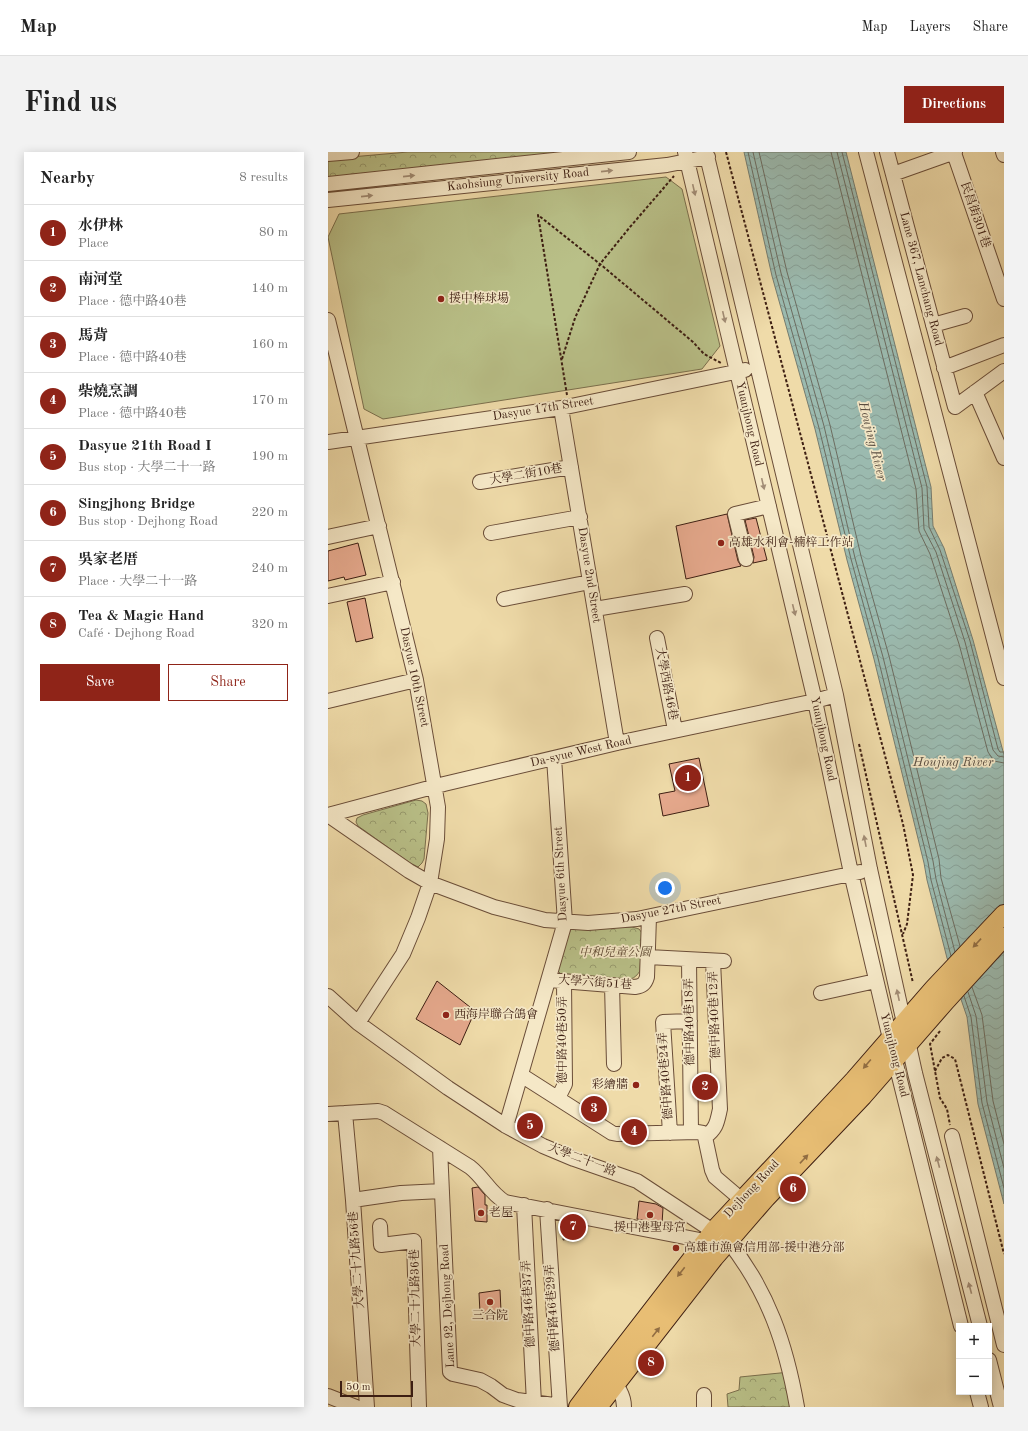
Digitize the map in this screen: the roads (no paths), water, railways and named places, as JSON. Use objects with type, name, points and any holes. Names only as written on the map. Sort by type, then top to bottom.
[{"type":"main road","name":"Dejhong Road","points":[[598,1407],[608,1379],[709,1236],[854,1080],[889,1038],[1004,914]]},
{"type":"main road","name":"Dejhong Road","points":[[578,1407],[608,1379],[728,1241],[863,1096],[1004,937]]},
{"type":"street","points":[[328,154],[352,152]]},
{"type":"street","name":"Kaohsiung University Road","points":[[328,184],[629,152]]},
{"type":"street","points":[[866,152],[1004,678]]},
{"type":"street","name":"Lane 367, Lanchang Road","points":[[887,152],[955,407],[975,392]]},
{"type":"street","points":[[893,174],[951,153]]},
{"type":"street","name":"民昌街301巷","points":[[951,153],[1004,299]]},
{"type":"street","name":"Kaohsiung University Road","points":[[328,200],[667,165],[686,156],[707,154]]},
{"type":"street","name":"Yuanjhong Road","points":[[707,154],[836,696],[870,869],[908,1045],[979,1323]]},
{"type":"street","name":"Yuanjhong Road","points":[[686,156],[816,701],[851,873],[889,1038],[960,1323]]},
{"type":"street","points":[[933,325],[965,316]]},
{"type":"street","name":"Dasyue 10th Street","points":[[328,320],[416,680],[438,807],[437,839],[430,883],[418,918],[403,954],[358,1023]]},
{"type":"street","points":[[944,368],[1004,345]]},
{"type":"street","name":"Dasyue 17th Street","points":[[328,442],[565,407],[757,367]]},
{"type":"street","points":[[1004,371],[975,392],[1004,458]]},
{"type":"street","name":"Dasyue 2nd Street","points":[[565,407],[571,467],[617,742]]},
{"type":"street","name":"大學二街10巷","points":[[480,482],[571,467]]},
{"type":"street","points":[[746,559],[735,514],[769,506]]},
{"type":"street","points":[[491,533],[580,517]]},
{"type":"street","points":[[328,537],[379,526]]},
{"type":"street","points":[[328,596],[393,582]]},
{"type":"street","points":[[504,599],[590,582]]},
{"type":"street","points":[[595,609],[685,594]]},
{"type":"street","name":"大學西路46巷","points":[[657,638],[675,730]]},
{"type":"street","points":[[328,701],[416,680]]},
{"type":"street","name":"Da-syue West Road","points":[[328,815],[435,786],[617,742],[836,696]]},
{"type":"street","name":"Dasyue 6th Street","points":[[506,1126],[565,922],[554,758]]},
{"type":"street","name":"Dasyue 27th Street","points":[[328,815],[409,871],[430,883],[494,907],[545,920],[565,922],[588,923],[649,917],[870,869]]},
{"type":"street","name":"大學六街51巷","points":[[549,980],[635,987],[641,986],[646,982],[647,978],[649,917]]},
{"type":"street","points":[[648,957],[689,960]]},
{"type":"street","name":"德中路40巷12弄","points":[[689,960],[719,961],[720,1109],[716,1126],[712,1132],[705,1136]]},
{"type":"street","name":"德中路40巷18弄","points":[[689,960],[691,1132]]},
{"type":"street","name":"德中路40巷50弄","points":[[558,1098],[565,1084],[564,981]]},
{"type":"street","points":[[821,993],[876,981]]},
{"type":"street","points":[[612,985],[614,1064]]},
{"type":"street","name":"大學二十一路","points":[[328,996],[358,1023],[448,1088],[506,1126],[543,1146],[574,1159],[637,1181],[709,1236],[728,1241],[739,1254],[761,1289],[776,1326],[791,1374],[797,1407]]},
{"type":"street","name":"德中路40巷24弄","points":[[670,1133],[663,1022],[690,1021]]},
{"type":"street","points":[[521,1075],[612,1133],[703,1133],[715,1177],[755,1211]]},
{"type":"street","points":[[328,1114],[378,1111],[384,1113],[470,1167],[478,1174],[496,1197],[505,1202],[709,1236]]},
{"type":"street","name":"大學二十九路56巷","points":[[345,1113],[367,1407]]},
{"type":"street","points":[[952,1136],[1004,1345]]},
{"type":"street","name":"Lane 92, Dejhong Road","points":[[440,1148],[450,1372],[480,1380],[503,1395],[517,1400],[559,1407]]},
{"type":"street","points":[[352,1200],[401,1193],[442,1191]]},
{"type":"street","name":"德中路46巷37弄","points":[[524,1205],[534,1403]]},
{"type":"street","name":"德中路46巷29弄","points":[[547,1209],[559,1407]]},
{"type":"street","name":"大學二十九路36巷","points":[[380,1226],[381,1245],[414,1242],[419,1407]]},
{"type":"street","points":[[992,1372],[1001,1407]]},
{"type":"street","points":[[608,1379],[624,1400],[624,1407]]},
{"type":"street","points":[[978,1395],[981,1407]]},
{"type":"street","points":[[328,1396],[356,1407]]},
{"type":"water","name":"Houjing River","points":[[744,152],[846,152],[931,487],[933,526],[944,548],[973,640],[1004,755],[1004,1204],[978,1104],[967,1017],[947,958],[874,659],[847,560],[815,429],[772,276]]},
{"type":"place","name":"援中棒球場","points":[[441,299]]},
{"type":"place","name":"高雄水利會-楠梓工作站","points":[[721,543]]},
{"type":"place","name":"水伊林","points":[[688,778]]},
{"type":"place","name":"西海岸聯合鴿會","points":[[446,1015]]},
{"type":"place","name":"彩繪牆","points":[[636,1085]]},
{"type":"place","name":"南河堂","points":[[705,1087]]},
{"type":"place","name":"馬背","points":[[594,1109]]},
{"type":"place","name":"Dasyue 21th Road I","points":[[530,1126]]},
{"type":"place","name":"柴燒烹調","points":[[634,1132]]},
{"type":"place","name":"Singjhong Bridge","points":[[793,1189]]},
{"type":"place","name":"老屋","points":[[481,1213]]},
{"type":"place","name":"援中港聖母宮","points":[[650,1215]]},
{"type":"place","name":"吳家老厝","points":[[573,1227]]},
{"type":"place","name":"高雄市漁會信用部-援中港分部","points":[[676,1248]]},
{"type":"place","name":"三合院","points":[[490,1302]]},
{"type":"place","name":"Tea & Magic Hand","points":[[651,1363]]},
{"type":"park label","name":"中和兒童公園","points":[[615,953]]}]
